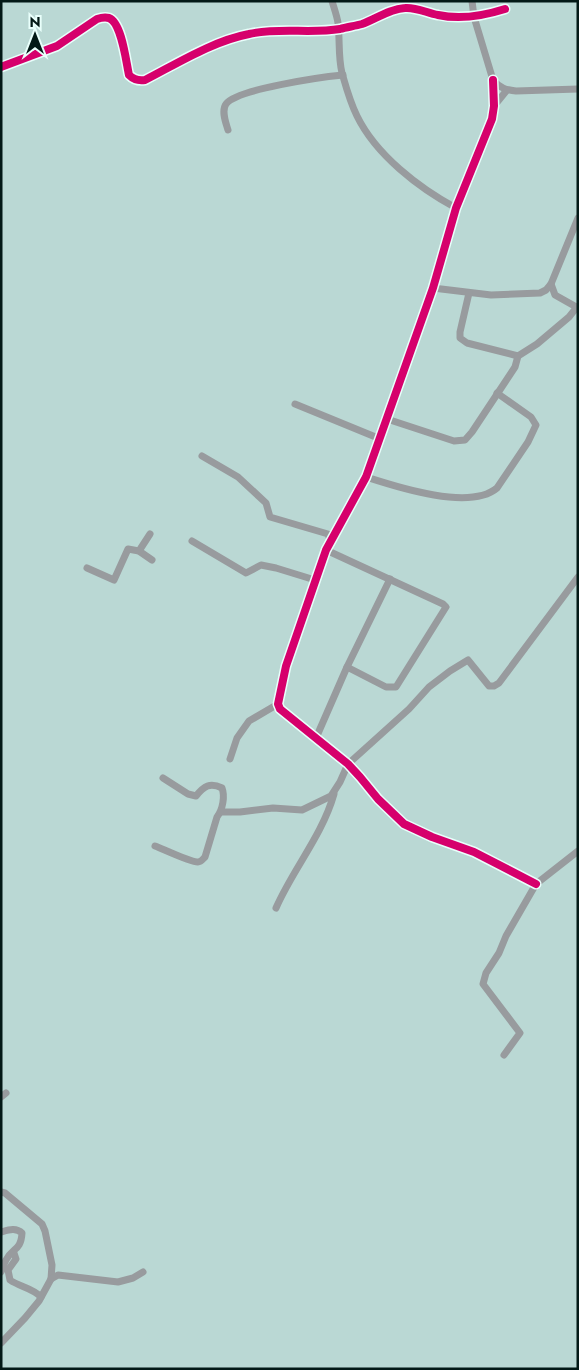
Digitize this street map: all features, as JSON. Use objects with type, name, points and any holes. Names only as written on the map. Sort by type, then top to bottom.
[{"type":"street","points":[[332,1],[338,29],[342,74],[357,118],[378,145],[404,172],[440,199],[456,208]]},
{"type":"street","points":[[414,1],[418,9]]},
{"type":"street","points":[[472,1],[474,17],[493,80],[494,106],[485,139],[456,208],[433,288],[387,419],[378,438],[366,477],[330,540],[315,580],[286,666],[278,704],[280,708],[348,764],[378,799],[404,824],[432,837],[474,852],[536,884]]},
{"type":"street","points":[[1,68],[58,46],[96,19],[103,17],[115,22],[119,30],[129,75],[137,80],[146,80],[194,55],[228,40],[249,34],[338,29],[362,24],[394,10],[410,8],[438,15],[474,17],[505,9]]},
{"type":"street","points":[[228,130],[224,109],[225,105],[232,98],[298,81],[342,74]]},
{"type":"street","points":[[493,80],[507,90],[516,92],[578,89]]},
{"type":"street","points":[[494,106],[507,90]]},
{"type":"street","points":[[433,288],[492,295],[546,290],[551,284],[578,218]]},
{"type":"street","points":[[387,419],[459,442],[465,440],[515,367],[518,356],[537,344],[577,307],[555,295],[551,284]]},
{"type":"street","points":[[469,293],[460,338],[467,343],[518,356]]},
{"type":"street","points":[[366,477],[427,494],[470,498],[485,496],[492,492],[498,488],[528,442],[536,426],[531,417],[497,394]]},
{"type":"street","points":[[295,404],[378,438]]},
{"type":"street","points":[[202,456],[238,477],[266,503],[270,517],[328,534],[330,540]]},
{"type":"street","points":[[138,551],[150,534]]},
{"type":"street","points":[[192,541],[246,572],[261,565],[315,580]]},
{"type":"street","points":[[87,568],[114,580],[128,549],[138,551],[152,560]]},
{"type":"street","points":[[326,550],[445,606],[445,611],[396,687],[386,687],[347,667]]},
{"type":"street","points":[[276,908],[286,885],[321,827],[348,764],[429,687],[466,661],[468,660],[472,663],[489,686],[499,683],[578,577]]},
{"type":"street","points":[[316,738],[347,667],[390,579]]},
{"type":"street","points":[[230,759],[237,738],[250,721],[278,704]]},
{"type":"street","points":[[155,846],[191,861],[202,861],[221,812],[222,788],[212,784],[206,785],[196,796],[188,794],[163,778]]},
{"type":"street","points":[[221,812],[273,808],[302,810],[334,794]]},
{"type":"street","points":[[504,1055],[520,1034],[483,984],[484,979],[536,884],[578,851]]},
{"type":"street","points":[[1,1192],[5,1193],[42,1224],[52,1265],[50,1280],[41,1297],[26,1318],[1,1342]]},
{"type":"street","points":[[1,1232],[12,1229],[19,1230],[22,1233],[22,1240],[14,1253],[6,1258],[1,1272]]},
{"type":"street","points":[[14,1253],[16,1259],[8,1270],[10,1280],[17,1285],[36,1292],[41,1297]]},
{"type":"street","points":[[50,1280],[58,1275],[118,1282],[133,1278],[143,1272]]},
{"type":"cycle path","points":[[1,67],[57,46],[97,19],[103,18],[109,18],[117,27],[123,44],[129,75],[135,79],[145,80],[209,47],[249,34],[272,31],[340,29],[362,24],[388,12],[405,8],[455,17],[488,14],[505,9]]},
{"type":"cycle path","points":[[493,80],[494,106],[492,119],[456,208],[433,288],[366,477],[326,550],[286,666],[278,704],[280,709],[348,764],[378,799],[404,824],[432,837],[474,852],[536,884]]}]
